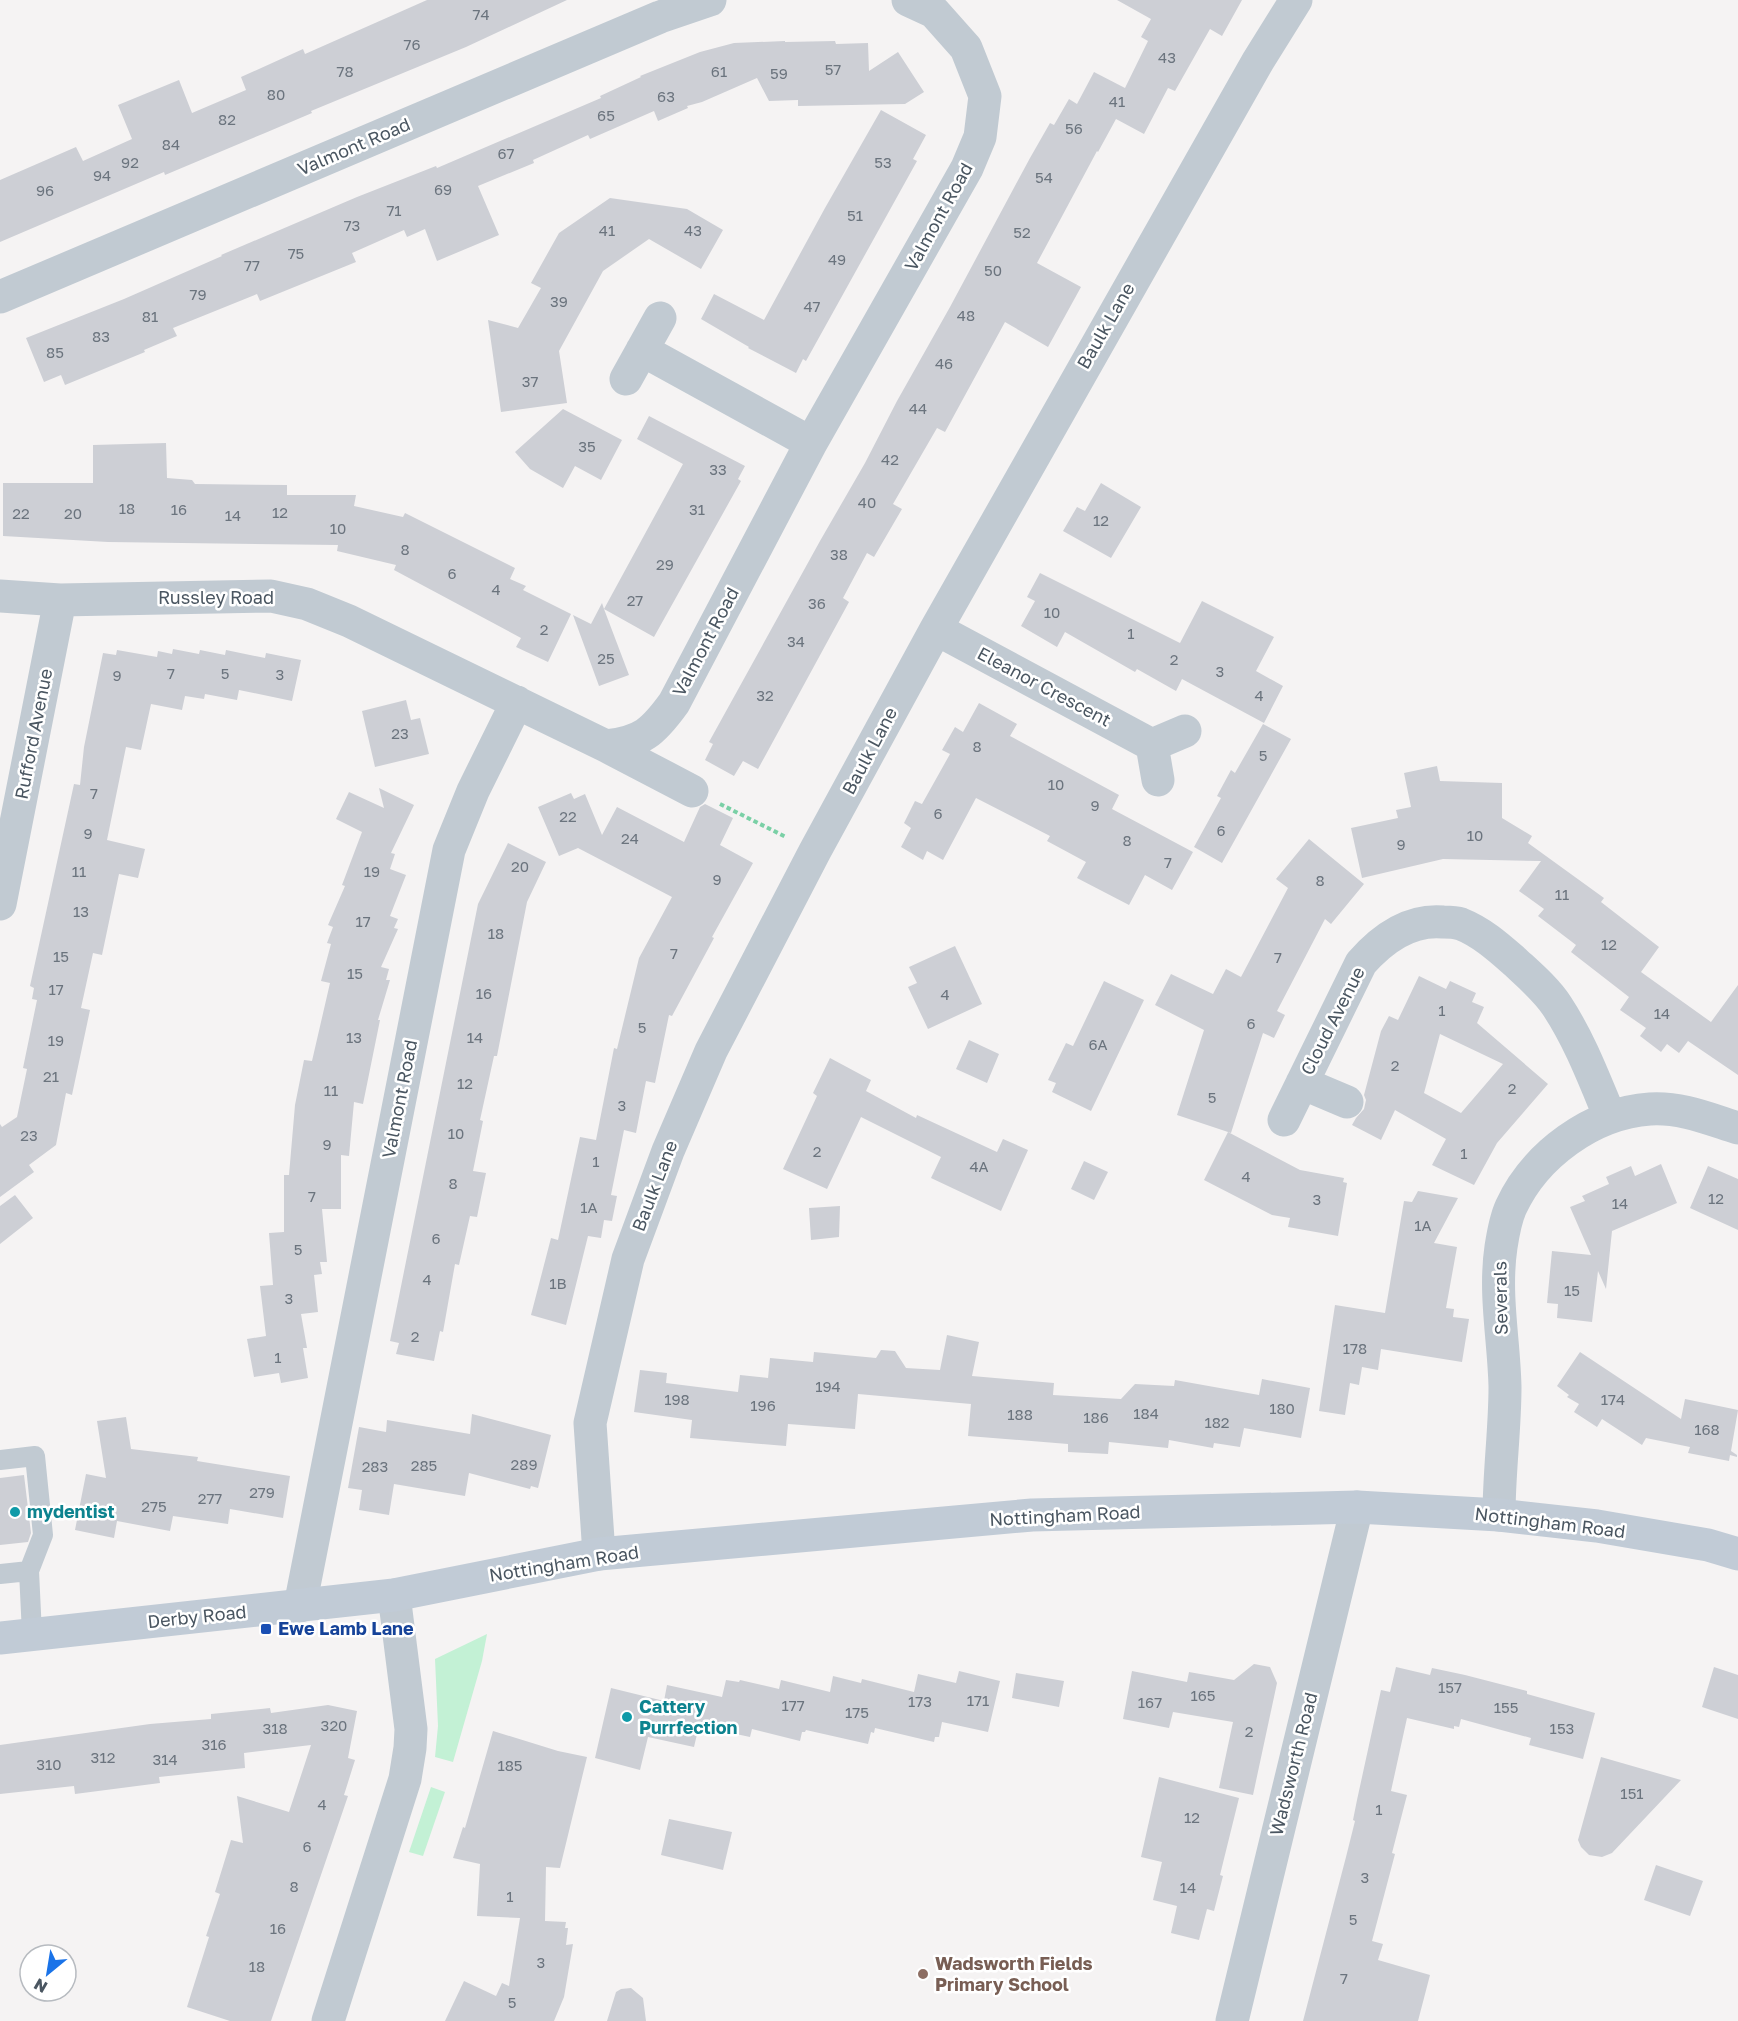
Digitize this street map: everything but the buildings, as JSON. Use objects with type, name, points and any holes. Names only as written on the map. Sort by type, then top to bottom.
[{"type":"main road","name":"Nottingham Road","points":[[394,1595],[598,1554],[1032,1515],[1357,1508],[1499,1515],[1597,1526],[1708,1545],[1738,1554]]},
{"type":"main road","name":"Derby Road","points":[[0,1638],[394,1595]]},
{"type":"street","name":"Valmont Road","points":[[0,297],[660,17],[710,0]]},
{"type":"street","name":"Valmont Road","points":[[606,746],[626,744],[642,738],[658,724],[674,703],[811,443],[967,168],[980,137],[985,96],[966,48],[934,12],[908,0]]},
{"type":"street","name":"Baulk Lane","points":[[598,1554],[590,1423],[628,1259],[668,1151],[711,1051],[815,851],[936,629],[1246,81],[1296,0]]},
{"type":"street","points":[[626,379],[660,318]]},
{"type":"street","points":[[642,350],[811,443]]},
{"type":"street","name":"Russley Road","points":[[0,596],[60,600],[271,596],[307,604],[349,621],[517,702]]},
{"type":"street","name":"Rufford Avenue","points":[[0,904],[60,600]]},
{"type":"street","name":"Eleanor Crescent","points":[[936,629],[1152,745]]},
{"type":"street","name":"Valmont Road","points":[[300,1606],[449,850],[473,791],[517,702]]},
{"type":"street","points":[[517,702],[692,791]]},
{"type":"street","points":[[1158,780],[1152,745],[1185,730]]},
{"type":"street","name":"Cloud Avenue","points":[[1284,1120],[1361,963],[1374,948],[1410,926],[1433,921],[1459,923],[1490,940],[1522,968],[1556,1004],[1581,1046],[1610,1117]]},
{"type":"street","name":"Cloud Avenue","points":[[1302,1083],[1347,1102]]},
{"type":"street","name":"Severals","points":[[1499,1515],[1504,1387],[1498,1286],[1501,1246],[1510,1208],[1529,1176],[1558,1147],[1610,1117],[1650,1109],[1686,1111],[1738,1128]]},
{"type":"street","name":"Wadsworth Road","points":[[1232,2021],[1357,1508]]},
{"type":"street","points":[[328,2021],[405,1779],[410,1748],[411,1729],[394,1595]]},
{"type":"lane","points":[[0,1460],[35,1456],[43,1535],[29,1571],[32,1634]]},
{"type":"lane","points":[[0,1574],[29,1571]]},
{"type":"path","points":[[692,791],[815,851]]},
{"type":"green space","points":[[487,1634],[482,1661],[453,1762],[435,1757],[438,1726],[435,1659]]},
{"type":"green space","points":[[431,1787],[445,1792],[423,1856],[409,1852]]},
{"type":"place","name":"mydentist","points":[[15,1512]]},
{"type":"place","name":"Ewe Lamb Lane","points":[[266,1629]]},
{"type":"place","name":"Cattery Purrfection","points":[[627,1717]]},
{"type":"place","name":"Wadsworth Fields Primary School","points":[[923,1974]]}]
